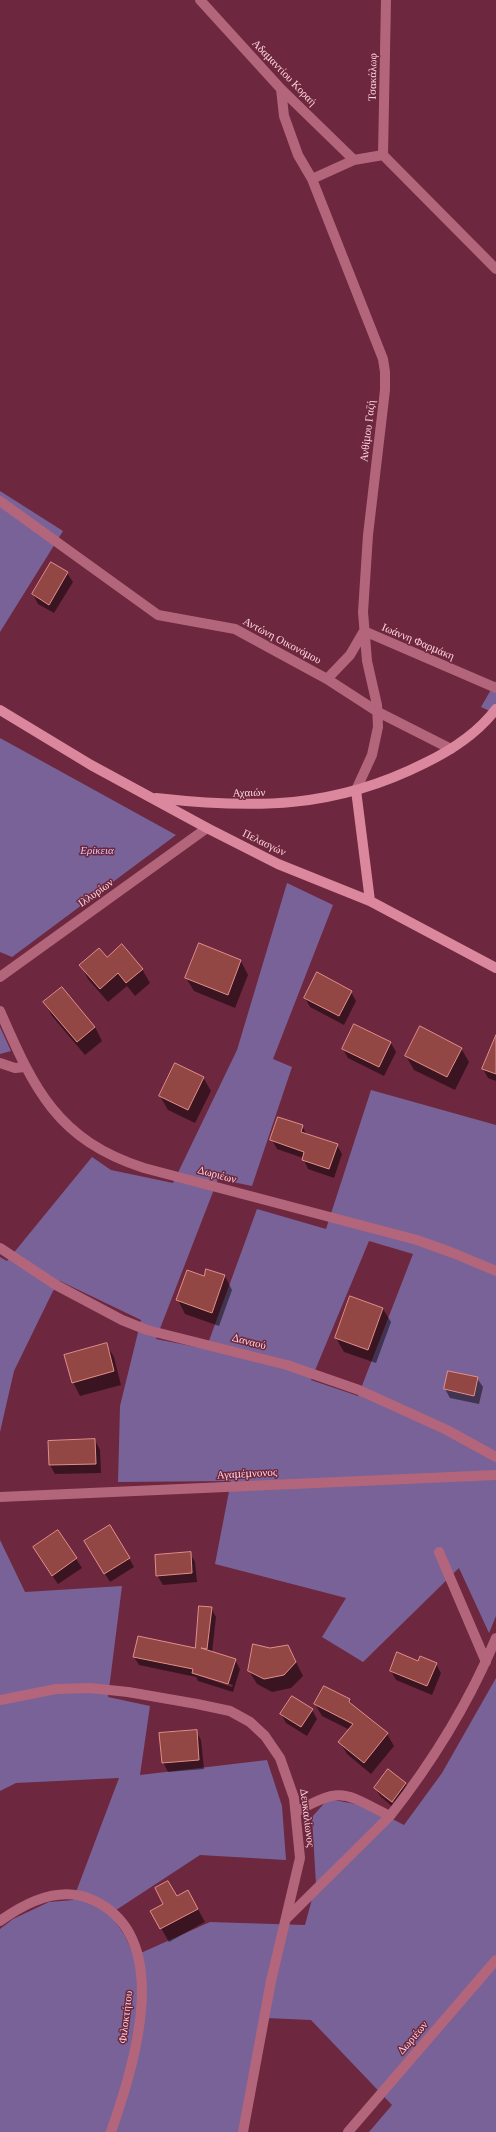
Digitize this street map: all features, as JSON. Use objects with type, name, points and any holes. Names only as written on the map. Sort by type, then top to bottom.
[{"type":"main road","name":"Αχαιών","points":[[0,710],[91,765],[150,798],[228,805],[278,804],[330,798],[408,772],[451,749],[474,733],[496,709]]},
{"type":"main road","points":[[356,790],[370,901]]},
{"type":"main road","name":"Πελασγών","points":[[150,798],[278,864],[370,901],[496,968]]},
{"type":"street","name":"Αδαμαντίου Κοραή","points":[[200,0],[281,89],[354,160]]},
{"type":"street","name":"Τσακάλωφ","points":[[383,155],[386,0]]},
{"type":"street","name":"Ανθίμου Γαζή","points":[[281,89],[284,116],[298,155],[312,179],[383,358],[386,372],[363,601],[367,662],[378,712],[378,727],[375,744],[366,772],[356,790]]},
{"type":"street","points":[[312,179],[354,160],[383,155],[496,270]]},
{"type":"street","name":"Αντώνη Οικονόμου","points":[[0,501],[158,615],[235,629],[327,679],[378,712],[451,749]]},
{"type":"street","name":"Ιωάννη Φαρμάκη","points":[[327,679],[350,655],[364,631],[496,688]]},
{"type":"street","name":"Ιλλυρίων","points":[[0,977],[207,828]]},
{"type":"street","name":"Δωριέων","points":[[0,1011],[25,1068],[43,1096],[63,1121],[84,1140],[117,1158],[144,1168],[417,1240],[496,1271]]},
{"type":"street","points":[[0,1063],[15,1068],[25,1068]]},
{"type":"street","name":"Δαναού","points":[[0,1248],[51,1282],[122,1320],[147,1330],[287,1365],[359,1390],[447,1430],[496,1457]]},
{"type":"street","name":"Αγαμέμνονος","points":[[0,1497],[496,1475]]},
{"type":"street","points":[[439,1552],[486,1662]]},
{"type":"street","points":[[284,1921],[390,1816],[446,1737],[470,1697],[496,1638]]},
{"type":"street","name":"Δευκαλίωνος","points":[[0,1700],[56,1689],[112,1689],[230,1711],[250,1722],[274,1747],[287,1774],[296,1812],[300,1858],[296,1881],[284,1921],[243,2132]]},
{"type":"street","points":[[296,1812],[319,1799],[333,1794],[347,1795],[390,1816]]},
{"type":"street","name":"Φιλοκτήτου","points":[[0,1921],[24,1905],[37,1900],[62,1895],[84,1896],[95,1901],[118,1919],[134,1943],[138,1954],[141,1978],[140,2016],[126,2086],[111,2132]]},
{"type":"street","name":"Δωριέων","points":[[348,2132],[496,1960]]},
{"type":"green space","points":[[0,491],[63,531],[0,632]]},
{"type":"green space","points":[[496,681],[496,714],[481,707]]},
{"type":"green space","name":"Ερίκεια","points":[[0,738],[176,835],[12,957],[0,952]]},
{"type":"green space","points":[[287,883],[333,905],[273,1059],[292,1067],[252,1186],[218,1179],[156,1339],[206,1349],[257,1209],[326,1229],[371,1090],[496,1125],[496,1616],[489,1633],[459,1568],[363,1662],[322,1637],[346,1598],[215,1564],[231,1481],[118,1482],[120,1406],[141,1320],[60,1281],[53,1291],[14,1371],[0,1432],[0,1257],[7,1261],[92,1157],[111,1170],[173,1183],[237,1050]],"holes":[[[369,1241],[413,1254],[358,1396],[311,1380]]]},
{"type":"green space","points":[[0,1027],[11,1051],[0,1054]]},
{"type":"green space","points":[[0,1540],[25,1592],[122,1586],[108,1697],[150,1706],[140,1775],[267,1760],[282,1806],[286,1860],[200,1855],[110,1914],[125,1936],[134,1956],[210,1922],[305,1925],[316,1884],[312,1817],[328,1799],[367,1806],[404,1825],[442,1773],[496,1678],[496,2132],[369,2132],[392,2105],[311,2020],[266,2018],[240,2132],[0,2132],[0,1929],[13,1919],[49,1902],[73,1900],[119,1778],[16,1783],[0,1791]]},
{"type":"building","points":[[51,562],[68,572],[49,605],[32,594]]},
{"type":"building","points":[[199,943],[241,960],[228,995],[185,978]]},
{"type":"building","points":[[122,944],[143,969],[126,983],[118,973],[100,989],[79,965],[99,948],[107,957]]},
{"type":"building","points":[[317,972],[352,991],[339,1016],[304,998]]},
{"type":"building","points":[[62,987],[95,1027],[77,1042],[43,1002]]},
{"type":"building","points":[[354,1024],[391,1042],[379,1067],[342,1049]]},
{"type":"building","points":[[420,1026],[462,1048],[447,1077],[405,1056]]},
{"type":"building","points":[[496,1035],[496,1074],[482,1069]]},
{"type":"building","points":[[175,1063],[204,1077],[188,1110],[159,1096]]},
{"type":"building","points":[[278,1117],[303,1125],[301,1132],[338,1144],[329,1169],[302,1160],[304,1152],[270,1140]]},
{"type":"building","points":[[206,1269],[225,1275],[212,1313],[176,1300],[187,1270],[204,1276]]},
{"type":"building","points":[[350,1296],[383,1308],[368,1350],[335,1338]]},
{"type":"building","points":[[107,1343],[114,1371],[72,1383],[64,1355]]},
{"type":"building","points":[[448,1371],[478,1377],[474,1396],[444,1389]]},
{"type":"building","points":[[95,1439],[96,1464],[49,1465],[48,1441]]},
{"type":"building","points":[[110,1525],[130,1558],[104,1574],[84,1541]]},
{"type":"building","points":[[58,1530],[77,1558],[52,1576],[33,1547]]},
{"type":"building","points":[[191,1552],[192,1573],[156,1576],[155,1555]]},
{"type":"building","points":[[199,1606],[212,1607],[207,1649],[201,1648],[236,1659],[228,1684],[192,1673],[193,1669],[133,1657],[138,1636],[195,1648]]},
{"type":"building","points":[[253,1644],[270,1648],[288,1645],[296,1662],[284,1675],[264,1679],[248,1671]]},
{"type":"building","points":[[397,1652],[418,1661],[420,1656],[437,1663],[427,1686],[390,1671]]},
{"type":"building","points":[[324,1686],[350,1699],[349,1702],[388,1733],[364,1763],[338,1742],[353,1724],[314,1704]]},
{"type":"building","points":[[292,1696],[313,1709],[301,1727],[280,1714]]},
{"type":"building","points":[[197,1730],[199,1760],[162,1763],[159,1733]]},
{"type":"building","points":[[388,1769],[406,1783],[392,1802],[374,1788]]},
{"type":"building","points":[[168,1881],[177,1896],[188,1890],[198,1909],[160,1929],[150,1911],[163,1904],[155,1888]]}]
